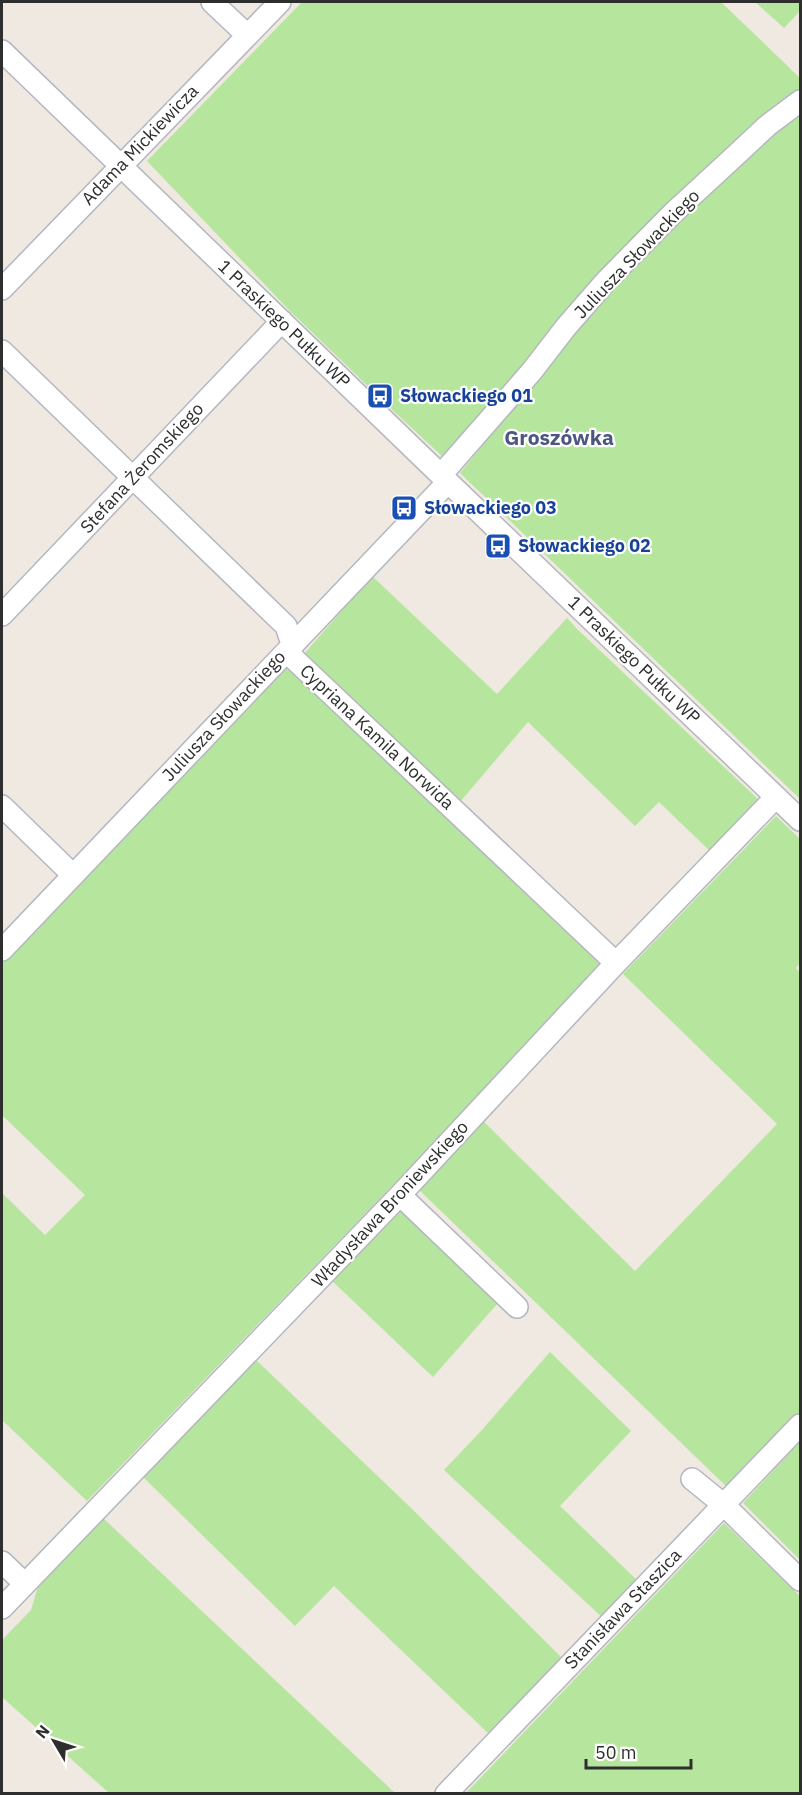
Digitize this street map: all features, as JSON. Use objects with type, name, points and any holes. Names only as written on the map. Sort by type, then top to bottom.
[{"type":"street","points":[[212,2],[247,35]]},
{"type":"street","name":"Adama Mickiewicza","points":[[2,289],[280,2]]},
{"type":"street","name":"1 Praskiego Pułku WP","points":[[2,51],[444,479],[801,820]]},
{"type":"street","name":"Juliusza Słowackiego","points":[[2,950],[292,644],[444,479],[566,327],[607,280],[672,214],[767,126],[801,101]]},
{"type":"street","name":"Stefana Żeromskiego","points":[[2,615],[282,321]]},
{"type":"street","name":"Cypriana Kamila Norwida","points":[[2,351],[286,626],[292,644],[291,656],[616,963]]},
{"type":"street","name":"Władysława Broniewskiego","points":[[2,1608],[400,1195],[616,963],[776,797]]},
{"type":"street","points":[[2,806],[73,875]]},
{"type":"street","points":[[400,1195],[517,1307]]},
{"type":"street","name":"Stanisława Staszica","points":[[446,1794],[801,1425]]},
{"type":"street","points":[[692,1479],[724,1505],[801,1580]]},
{"type":"street","points":[[2,1562],[25,1584]]},
{"type":"green space","points":[[302,2],[721,2],[800,78],[800,92],[445,459],[384,402],[386,398],[378,390],[375,393],[289,310],[147,161]]},
{"type":"green space","points":[[755,2],[800,2],[800,11],[784,28]]},
{"type":"green space","points":[[800,111],[800,799],[460,473],[618,279],[783,123]]},
{"type":"green space","points":[[372,576],[497,694],[567,618],[760,801],[712,853],[659,802],[635,826],[528,722],[460,802],[304,654]]},
{"type":"green space","points":[[286,662],[606,965],[87,1501],[2,1420],[2,1193],[45,1235],[85,1195],[2,1115],[2,963]]},
{"type":"green space","points":[[776,816],[800,839],[800,963],[796,968],[800,973],[800,1413],[729,1489],[415,1186],[480,1118],[635,1271],[777,1124],[623,974]]},
{"type":"green space","points":[[397,1205],[498,1303],[433,1377],[329,1278]]},
{"type":"green space","points":[[550,1352],[631,1431],[560,1506],[640,1583],[605,1620],[444,1470]]},
{"type":"green space","points":[[254,1358],[409,1506],[565,1661],[489,1734],[334,1586],[295,1626],[143,1477]]},
{"type":"green space","points":[[800,1442],[800,1560],[743,1503]]},
{"type":"green space","points":[[103,1518],[395,1793],[109,1793],[2,1697],[2,1640],[31,1610],[39,1583]]},
{"type":"green space","points":[[724,1523],[800,1596],[800,1793],[466,1793]]},
{"type":"place","name":"Słowackiego 01","points":[[380,396]]},
{"type":"place","name":"Słowackiego 03","points":[[404,508]]},
{"type":"place","name":"Słowackiego 02","points":[[498,546]]},
{"type":"district","name":"Groszówka","points":[[559,438]]}]
